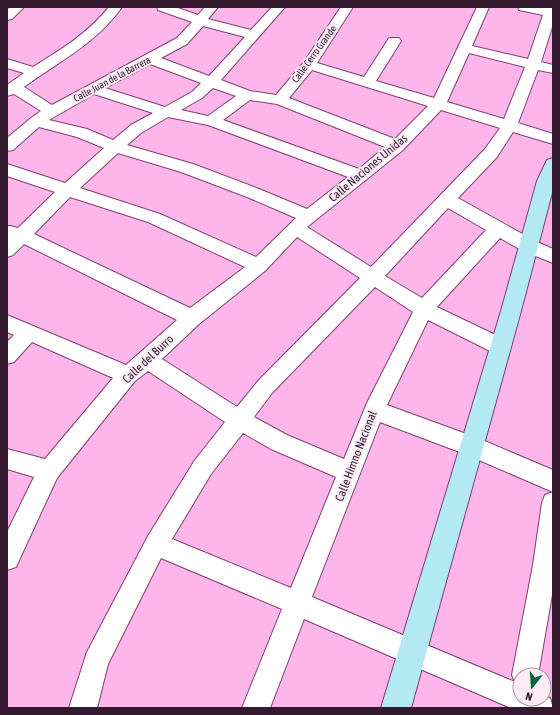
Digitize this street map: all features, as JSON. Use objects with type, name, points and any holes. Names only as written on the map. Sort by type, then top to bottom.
[{"type":"street","points":[[7,16],[18,7]]},
{"type":"street","points":[[52,111],[11,90],[35,72],[78,45],[102,24],[116,7]]},
{"type":"street","points":[[163,7],[201,21],[253,34]]},
{"type":"street","name":"Calle Juan de la Barrera","points":[[7,146],[36,121],[52,111],[182,41],[212,7]]},
{"type":"street","points":[[7,250],[14,233],[67,190],[136,129],[197,95],[212,81],[279,7]]},
{"type":"street","name":"Calle Cerro Grande","points":[[280,100],[309,65],[347,7]]},
{"type":"street","points":[[439,104],[483,7]]},
{"type":"street","points":[[83,708],[96,661],[156,544],[203,467],[265,387],[373,277],[491,153],[509,126],[533,64],[551,11],[524,7]]},
{"type":"street","points":[[367,83],[394,41]]},
{"type":"street","points":[[464,48],[553,69]]},
{"type":"street","points":[[150,59],[247,95],[280,100],[397,146]]},
{"type":"street","points":[[7,63],[35,72]]},
{"type":"street","points":[[309,65],[553,139]]},
{"type":"street","points":[[93,89],[166,112],[210,121],[361,176]]},
{"type":"street","points":[[210,121],[247,95]]},
{"type":"street","name":"Calle Naciones Unidas","points":[[302,222],[397,146],[439,104]]},
{"type":"street","points":[[36,121],[82,132],[115,147],[187,168],[253,194],[302,222],[373,277],[424,309],[501,347]]},
{"type":"street","points":[[396,708],[501,347],[546,181],[553,164]]},
{"type":"street","points":[[7,170],[154,218],[259,266]]},
{"type":"street","points":[[447,200],[529,246],[553,256]]},
{"type":"street","name":"Calle del Burro","points":[[7,558],[49,471],[128,375],[147,360],[192,318],[259,266],[302,222]]},
{"type":"street","name":"Calle Himno Nacional","points":[[256,708],[374,410],[424,309],[498,228]]},
{"type":"street","points":[[14,233],[192,318]]},
{"type":"street","points":[[7,323],[128,375]]},
{"type":"street","points":[[7,356],[29,332]]},
{"type":"street","points":[[147,360],[240,420],[279,442],[350,472]]},
{"type":"street","points":[[374,410],[472,446],[553,481]]},
{"type":"street","points":[[7,458],[49,471]]},
{"type":"street","points":[[527,667],[549,567],[553,503]]},
{"type":"street","points":[[156,544],[412,651],[512,695]]}]
